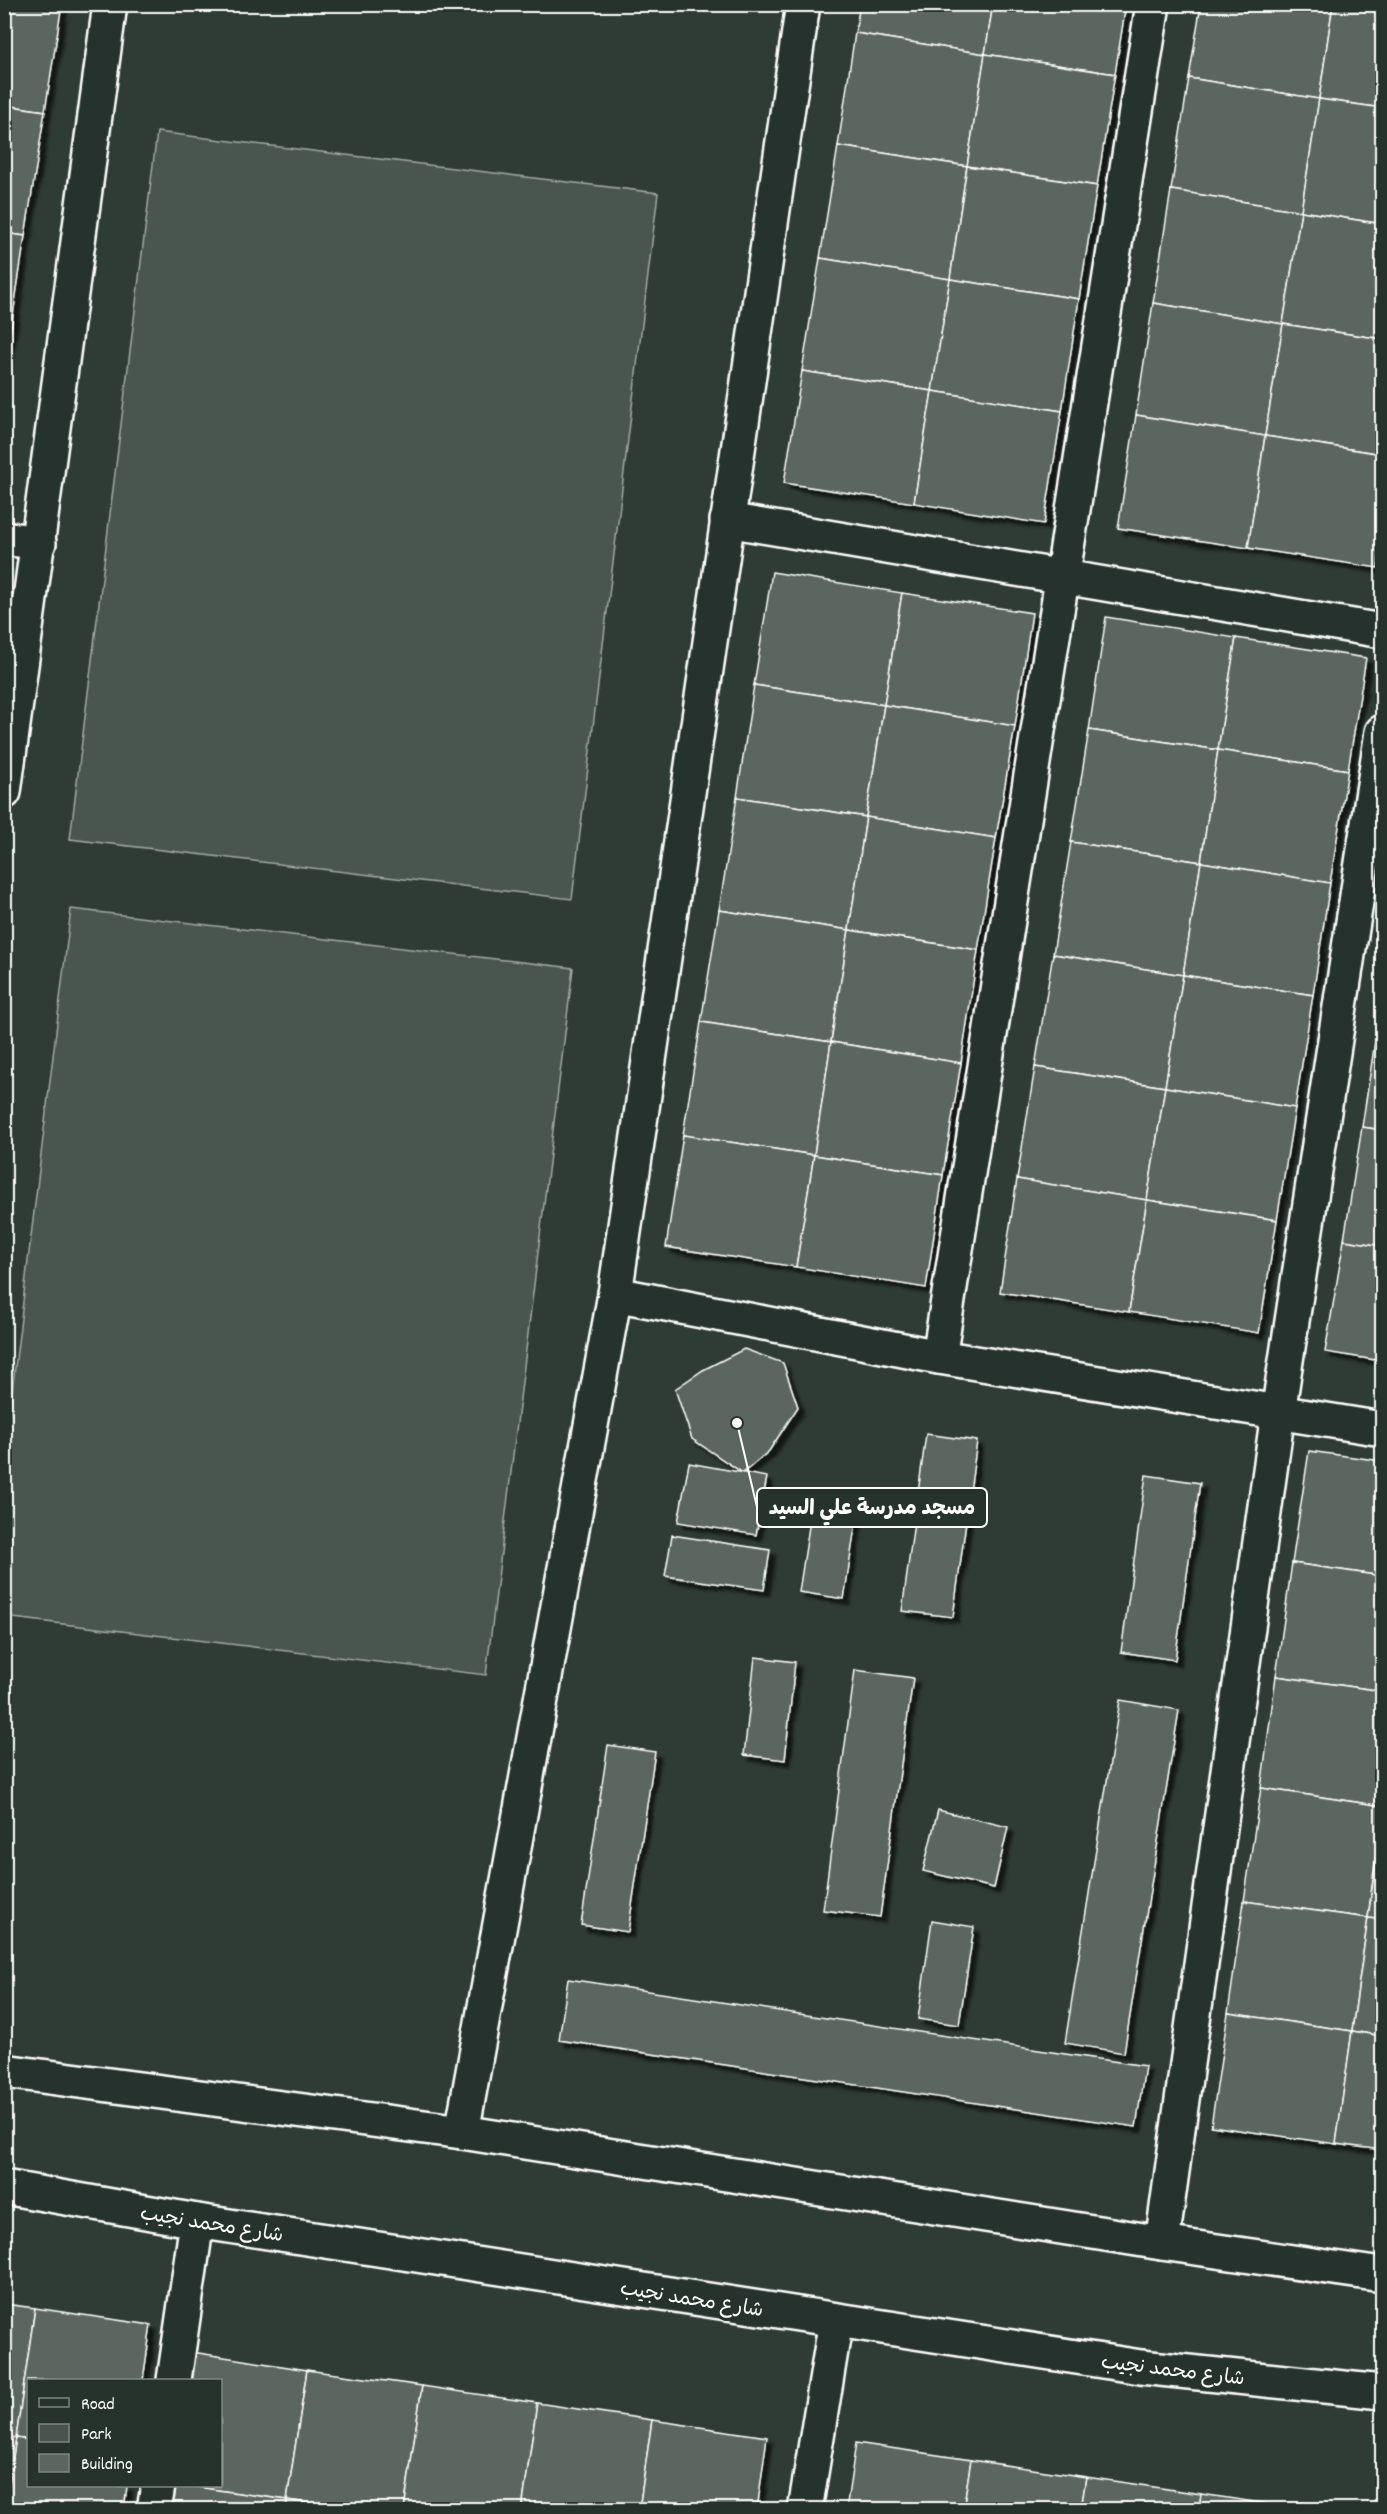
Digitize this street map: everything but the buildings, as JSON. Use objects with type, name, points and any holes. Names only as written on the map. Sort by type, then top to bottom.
[{"type":"street","points":[[4,792],[110,4]]},
{"type":"street","points":[[462,2132],[615,1294],[802,4]]},
{"type":"street","points":[[939,1357],[1153,4]]},
{"type":"street","points":[[727,520],[1383,631]]},
{"type":"street","points":[[4,538],[39,543]]},
{"type":"street","points":[[1162,2243],[1278,1413],[1383,732]]},
{"type":"street","points":[[615,1294],[939,1357],[1383,1428]]},
{"type":"street","points":[[4,2071],[462,2132],[1162,2243],[1383,2275]]},
{"type":"street","name":"شارع محمد نجيب","points":[[4,2187],[198,2221],[1141,2367],[1383,2392]]},
{"type":"street","points":[[174,2379],[198,2221]]},
{"type":"street","points":[[806,2510],[836,2320]]},
{"type":"street","points":[[154,2510],[158,2487]]},
{"type":"green space","points":[[157,132],[658,193],[572,899],[70,839]]},
{"type":"green space","points":[[71,909],[573,968],[486,1675],[5,1617],[5,1449]]},
{"type":"place","name":"مسجد مدرسة علي السيد","points":[[737,1423]]}]
